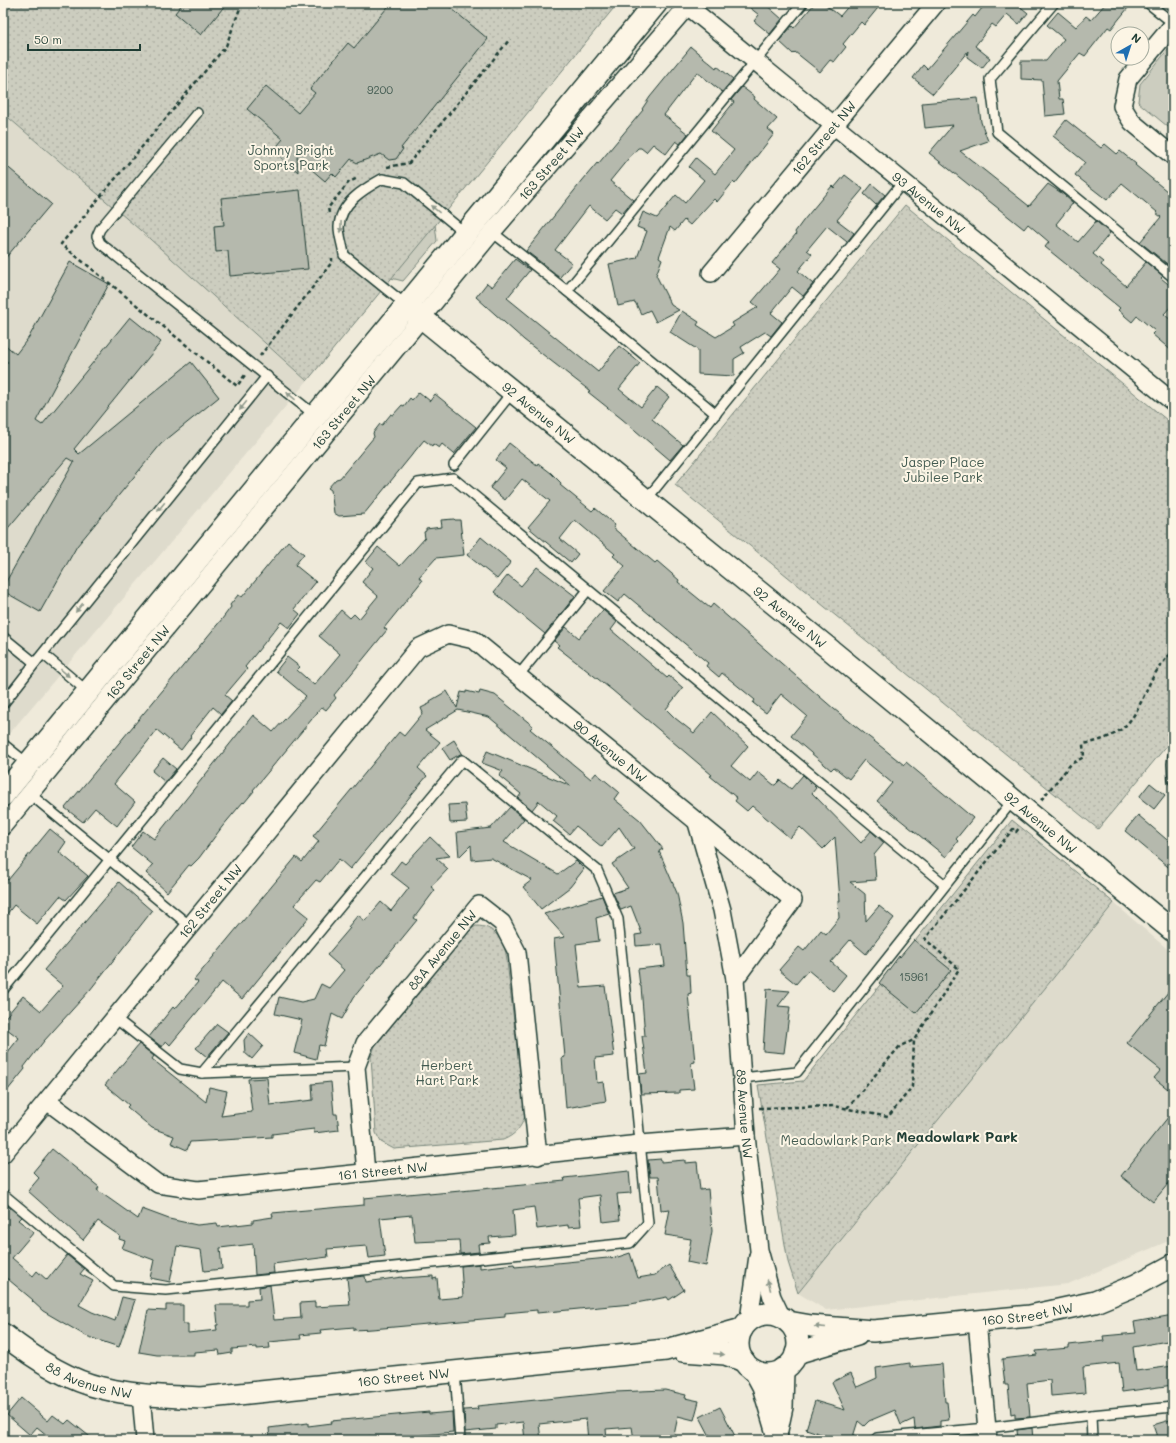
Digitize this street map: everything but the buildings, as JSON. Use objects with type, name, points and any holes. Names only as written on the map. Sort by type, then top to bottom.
[{"type":"main road","name":"163 Street NW","points":[[3,794],[316,416],[414,312],[465,233],[656,3]]},
{"type":"street","name":"162 Street NW","points":[[711,273],[833,124],[936,3]]},
{"type":"street","name":"93 Avenue NW","points":[[687,4],[1173,402]]},
{"type":"street","name":"163 Street NW","points":[[3,826],[414,312],[492,232],[687,4]]},
{"type":"street","points":[[1173,24],[1128,80],[1122,106],[1132,122],[1173,156]]},
{"type":"street","name":"92 Avenue NW","points":[[414,312],[513,391],[1173,931]]},
{"type":"street","name":"90 Avenue NW","points":[[418,648],[448,634],[474,640],[793,900],[735,979]]},
{"type":"street","name":"162 Street NW","points":[[3,1154],[418,648]]},
{"type":"street","name":"89 Avenue NW","points":[[697,823],[722,910],[735,979],[746,1136],[759,1250],[772,1297],[785,1320]]},
{"type":"street","name":"88A Avenue NW","points":[[366,1172],[356,1067],[365,1043],[479,905],[502,923],[517,952],[538,1156]]},
{"type":"street","name":"161 Street NW","points":[[46,1101],[158,1184],[198,1190],[538,1156],[640,1144],[746,1136]]},
{"type":"street","name":"89 Avenue NW","points":[[746,1325],[759,1250]]},
{"type":"street","name":"160 Street NW","points":[[796,1353],[812,1347],[873,1331],[1050,1313],[1095,1302],[1136,1285],[1173,1265]]},
{"type":"street","points":[[749,1366],[770,1374],[783,1369],[792,1361],[798,1344],[796,1335],[785,1320],[765,1314],[746,1325],[738,1345],[749,1366],[763,1386],[777,1435]]},
{"type":"street","name":"160 Street NW","points":[[785,1320],[811,1326],[873,1331]]},
{"type":"street","points":[[977,1321],[987,1434]]},
{"type":"street","name":"160 Street NW","points":[[666,1350],[746,1325]]},
{"type":"street","name":"88 Avenue NW","points":[[3,1334],[25,1352],[62,1373],[101,1388],[141,1395],[145,1440]]},
{"type":"street","name":"160 Street NW","points":[[141,1395],[200,1398],[666,1350],[725,1354],[749,1366]]},
{"type":"street","points":[[777,1435],[782,1407],[783,1369]]},
{"type":"lane","points":[[567,291],[803,3]]},
{"type":"lane","points":[[1054,3],[990,80],[997,132],[1173,277]]},
{"type":"lane","points":[[1148,3],[1173,24]]},
{"type":"lane","points":[[196,113],[113,212],[100,229],[97,236],[100,243],[316,416]]},
{"type":"lane","points":[[414,312],[344,255],[339,228],[342,214],[359,193],[382,179],[404,183],[465,233]]},
{"type":"lane","points":[[646,500],[903,182]]},
{"type":"lane","points":[[492,232],[567,291],[716,414]]},
{"type":"lane","points":[[3,704],[6,694],[35,663],[267,376]]},
{"type":"lane","points":[[454,465],[513,391]]},
{"type":"lane","points":[[3,990],[418,483],[452,478],[945,885]]},
{"type":"lane","points":[[518,676],[588,590]]},
{"type":"lane","points":[[3,636],[35,663]]},
{"type":"lane","points":[[42,654],[88,692]]},
{"type":"lane","points":[[3,744],[28,764]]},
{"type":"lane","points":[[1173,756],[1173,780]]},
{"type":"lane","points":[[3,1194],[114,1286],[166,1290],[630,1243],[648,1223],[618,919],[597,870],[462,760],[202,1074]]},
{"type":"lane","points":[[30,794],[109,861],[190,926]]},
{"type":"lane","points":[[742,1078],[797,1072],[1013,800]]},
{"type":"lane","points":[[115,1018],[180,1069],[202,1074],[356,1067]]},
{"type":"lane","points":[[454,1371],[460,1440]]},
{"type":"lane","points":[[877,1440],[877,1438],[987,1434],[1090,1415],[1173,1408]]},
{"type":"lane","points":[[1090,1415],[1092,1440]]},
{"type":"path","points":[[242,3],[226,46],[61,244],[237,386],[332,262],[332,255]]},
{"type":"path","points":[[386,168],[409,163],[510,39]]},
{"type":"path","points":[[329,216],[328,208],[349,182],[360,177]]},
{"type":"path","points":[[745,1108],[834,1106],[888,1117],[912,1087],[914,1040],[959,969]]},
{"type":"path","points":[[847,1108],[900,1046],[914,1040]]},
{"type":"shaded area","points":[[3,113],[140,230],[307,381],[3,741]]},
{"type":"shaded area","points":[[1114,903],[1173,954],[1173,1239],[1068,1284],[826,1310],[798,1293]]},
{"type":"green space","name":"Johnny Bright Sports Park","points":[[3,3],[618,3],[307,381],[140,230],[3,113]]},
{"type":"green space","points":[[1173,43],[1173,131],[1138,102],[1140,84]]},
{"type":"green space","name":"Jasper Place Jubilee Park","points":[[905,205],[1173,425],[1173,738],[1098,829],[675,485]]},
{"type":"green space","points":[[435,224],[437,241],[403,281],[379,275]]},
{"type":"green space","name":"Meadowlark Park","points":[[1012,820],[1114,903],[798,1293],[788,1262],[758,1085],[803,1081]]},
{"type":"green space","name":"Herbert Hart Park","points":[[476,926],[488,928],[496,934],[502,942],[506,953],[525,1116],[517,1131],[503,1140],[394,1149],[381,1142],[376,1133],[371,1057],[375,1046],[471,929]]},
{"type":"district","name":"Meadowlark Park","points":[[957,1137]]}]
